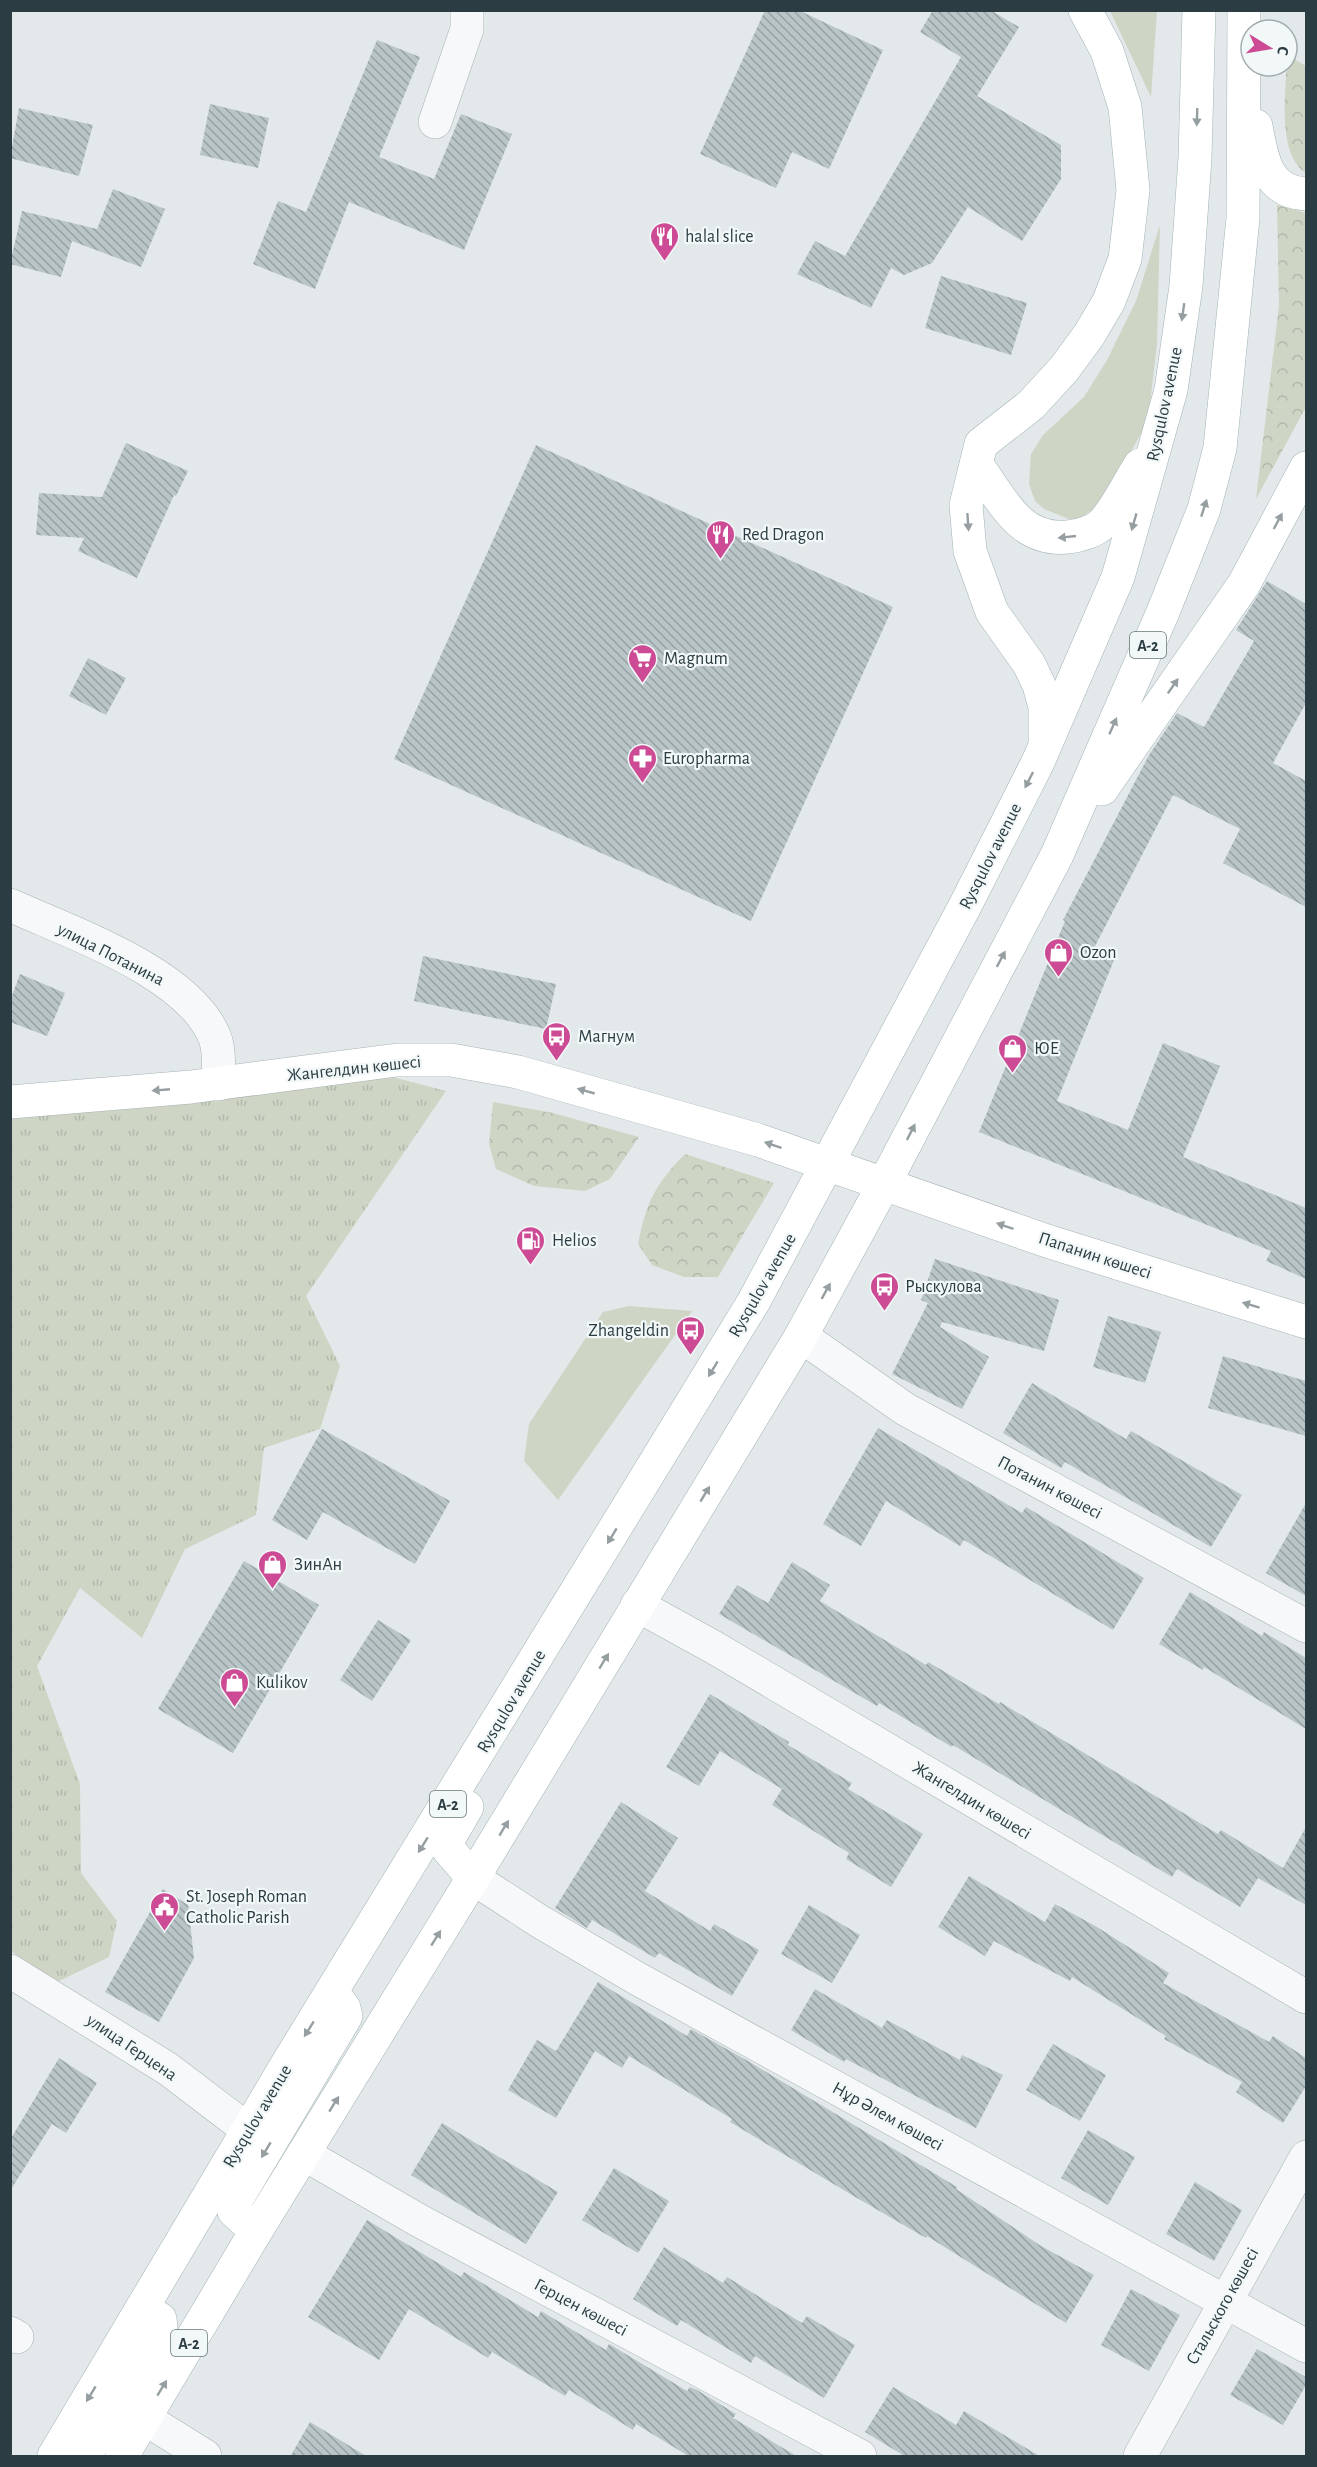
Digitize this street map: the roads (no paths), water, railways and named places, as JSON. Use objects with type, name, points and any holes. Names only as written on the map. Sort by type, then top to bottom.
[{"type":"main road","points":[[1045,748],[1046,707],[1039,685],[1029,664],[992,612],[970,551],[966,505],[981,444],[1031,405],[1089,335],[1108,301],[1125,259],[1132,190],[1125,107],[1107,51],[1085,10]]},
{"type":"main road","name":"Rysqulov avenue","points":[[54,2457],[248,2130],[754,1301],[829,1165],[1045,748],[1118,577],[1160,436],[1171,390],[1186,286],[1196,158],[1199,10]]},
{"type":"main road","name":"A-2","points":[[122,2457],[256,2231],[801,1336],[885,1184],[1057,855],[1163,612],[1204,510],[1220,448],[1244,218],[1244,78]]},
{"type":"main road","points":[[1247,78],[1263,165],[1277,184],[1306,194]]},
{"type":"main road","points":[[976,465],[1015,519],[1033,533],[1054,538],[1078,536],[1102,524],[1160,436]]},
{"type":"main road","points":[[1057,855],[1244,584],[1306,468]]},
{"type":"main road","name":"Жангелдин көшесі","points":[[10,1102],[219,1084],[397,1060],[451,1060],[518,1071],[758,1140],[885,1184]]},
{"type":"main road","name":"Папанин көшесі","points":[[885,1184],[1047,1241],[1306,1322]]},
{"type":"main road","points":[[473,1878],[448,1849],[449,1838],[561,1650],[553,1633]]},
{"type":"main road","points":[[256,2231],[234,2211],[235,2202],[346,2016],[344,2008],[332,1992]]},
{"type":"main road","points":[[85,2457],[161,2327],[160,2319],[142,2308]]},
{"type":"street","points":[[435,122],[467,29],[467,10]]},
{"type":"street","name":"улица Потанина","points":[[10,905],[156,973],[184,995],[201,1012],[216,1040],[219,1084]]},
{"type":"street","name":"Потанин көшесі","points":[[801,1336],[905,1409],[1306,1626]]},
{"type":"street","name":"Жангелдин көшесі","points":[[637,1605],[715,1648],[1306,1997]]},
{"type":"street","name":"Нұр Әлем көшесі","points":[[473,1878],[539,1921],[638,1979],[1306,2346]]},
{"type":"street","name":"улица Герцена","points":[[10,1971],[168,2069],[248,2130]]},
{"type":"street","name":"Герцен көшесі","points":[[304,2154],[418,2220],[860,2457]]},
{"type":"street","name":"Стальского көшесі","points":[[1140,2457],[1306,2157]]},
{"type":"street","points":[[144,2418],[205,2457]]},
{"type":"place","name":"halal slice","points":[[664,262]]},
{"type":"place","name":"Red Dragon","points":[[721,560]]},
{"type":"place","name":"Magnum","points":[[643,684]]},
{"type":"place","name":"Europharma","points":[[642,784]]},
{"type":"place","name":"Ozon","points":[[1059,978]]},
{"type":"place","name":"Магнум","points":[[557,1062]]},
{"type":"place","name":"ЮЕ","points":[[1013,1074]]},
{"type":"place","name":"Helios","points":[[531,1266]]},
{"type":"place","name":"Рыскулова","points":[[884,1312]]},
{"type":"place","name":"Zhangeldin","points":[[690,1356]]},
{"type":"place","name":"ЗинАн","points":[[273,1590]]},
{"type":"place","name":"Kulikov","points":[[235,1708]]},
{"type":"place","name":"St. Joseph Roman Catholic Parish","points":[[165,1932]]}]
